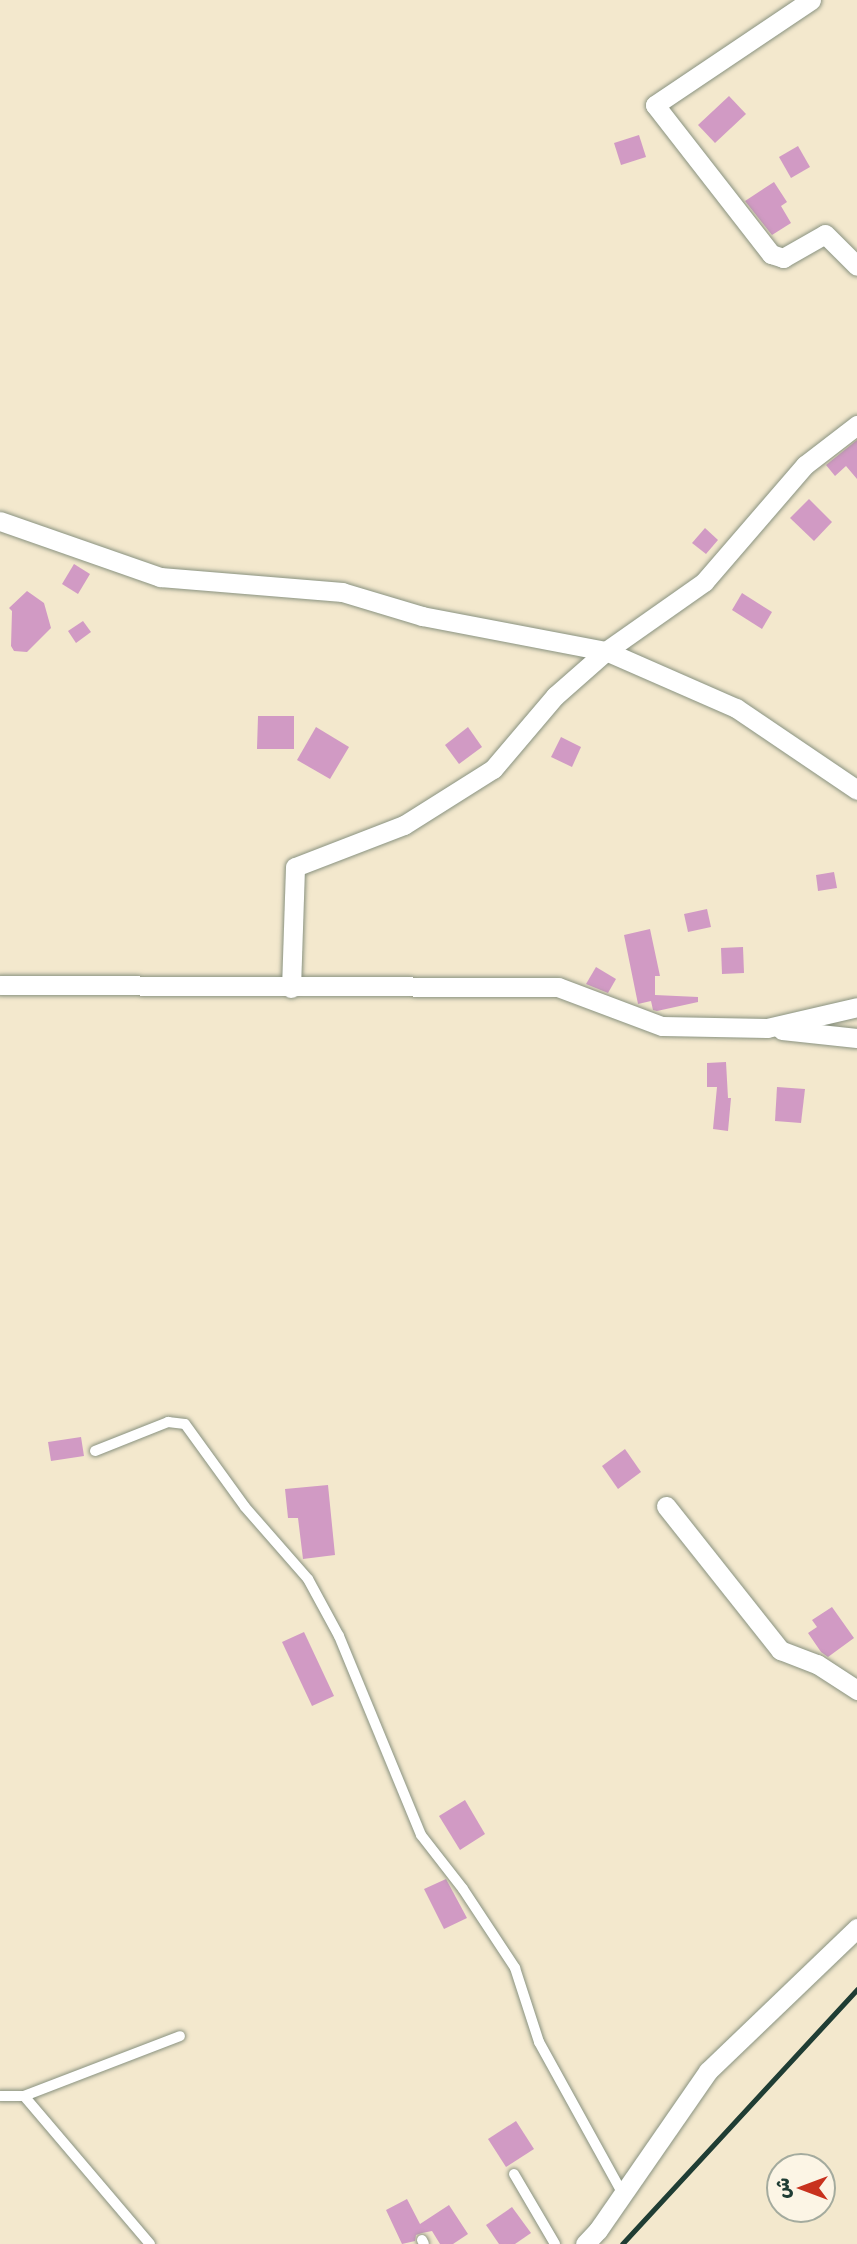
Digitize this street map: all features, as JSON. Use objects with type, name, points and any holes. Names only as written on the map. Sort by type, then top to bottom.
[{"type":"street","points":[[811,0],[655,105],[771,254],[783,258],[825,234],[857,265]]},
{"type":"street","points":[[291,988],[295,867],[404,825],[493,769],[555,696],[606,651],[704,582],[805,465],[857,425]]},
{"type":"street","points":[[0,521],[160,577],[342,592],[422,616],[606,651],[736,708],[857,790]]},
{"type":"street","points":[[0,985],[558,987],[662,1026],[767,1028],[857,1038]]},
{"type":"street","points":[[767,1028],[857,1007]]},
{"type":"street","points":[[666,1506],[780,1650],[817,1664],[857,1690]]},
{"type":"street","points":[[585,2244],[708,2071],[857,1928]]},
{"type":"lane","points":[[95,1451],[169,1422],[184,1424],[245,1507],[308,1579],[339,1636],[421,1835],[463,1889],[515,1968],[539,2042],[623,2194]]},
{"type":"lane","points":[[0,2096],[24,2096],[180,2036]]},
{"type":"lane","points":[[24,2096],[150,2244]]},
{"type":"lane","points":[[514,2175],[555,2244]]},
{"type":"building","points":[[729,96],[746,114],[715,143],[698,125]]},
{"type":"building","points":[[639,135],[646,157],[621,165],[614,143]]},
{"type":"building","points":[[798,146],[810,167],[791,178],[779,157]]},
{"type":"building","points":[[774,182],[787,202],[781,206],[791,223],[772,235],[745,201]]},
{"type":"building","points":[[857,440],[857,479],[846,466],[835,476],[826,465]]},
{"type":"building","points":[[809,499],[832,522],[814,541],[790,518]]},
{"type":"building","points":[[705,528],[718,540],[706,554],[692,543]]},
{"type":"building","points":[[74,564],[90,574],[78,594],[62,584]]},
{"type":"building","points":[[27,591],[44,603],[51,628],[27,652],[14,651],[11,646],[12,611],[9,608]]},
{"type":"building","points":[[742,593],[772,612],[762,629],[732,610]]},
{"type":"building","points":[[83,621],[91,632],[76,643],[68,631]]},
{"type":"building","points":[[258,716],[294,716],[294,749],[257,749]]},
{"type":"building","points":[[316,727],[349,747],[330,779],[297,760]]},
{"type":"building","points":[[468,727],[482,747],[459,764],[445,745]]},
{"type":"building","points":[[561,737],[581,747],[572,767],[551,757]]},
{"type":"building","points":[[834,872],[837,888],[818,891],[816,875]]},
{"type":"building","points":[[707,909],[711,927],[688,932],[684,914]]},
{"type":"building","points":[[650,929],[660,976],[655,976],[655,995],[698,997],[698,1002],[657,1011],[653,1010],[651,1001],[638,1004],[624,935]]},
{"type":"building","points":[[743,947],[744,973],[722,974],[721,948]]},
{"type":"building","points":[[596,967],[616,979],[608,993],[586,984]]},
{"type":"building","points":[[726,1062],[728,1098],[731,1098],[728,1131],[713,1129],[717,1087],[707,1087],[707,1063]]},
{"type":"building","points":[[777,1087],[805,1089],[801,1123],[775,1121]]},
{"type":"building","points":[[81,1437],[84,1456],[51,1461],[48,1442]]},
{"type":"building","points":[[625,1449],[641,1472],[618,1489],[602,1466]]},
{"type":"building","points":[[328,1485],[335,1555],[303,1559],[298,1518],[288,1518],[285,1489]]},
{"type":"building","points":[[832,1607],[854,1638],[828,1657],[821,1652],[808,1633],[817,1627],[812,1620]]},
{"type":"building","points":[[304,1632],[334,1696],[312,1706],[282,1642]]},
{"type":"building","points":[[465,1800],[485,1834],[460,1850],[439,1816]]},
{"type":"building","points":[[446,1879],[467,1918],[444,1929],[424,1889]]},
{"type":"building","points":[[516,2121],[534,2149],[506,2167],[488,2139]]},
{"type":"building","points":[[407,2199],[420,2224],[449,2205],[468,2234],[453,2244],[440,2244],[432,2231],[416,2235],[415,2241],[402,2244],[386,2210]]},
{"type":"building","points":[[512,2207],[531,2233],[515,2244],[499,2244],[486,2225]]},
{"type":"railway","points":[[622,2244],[857,1989]]}]
